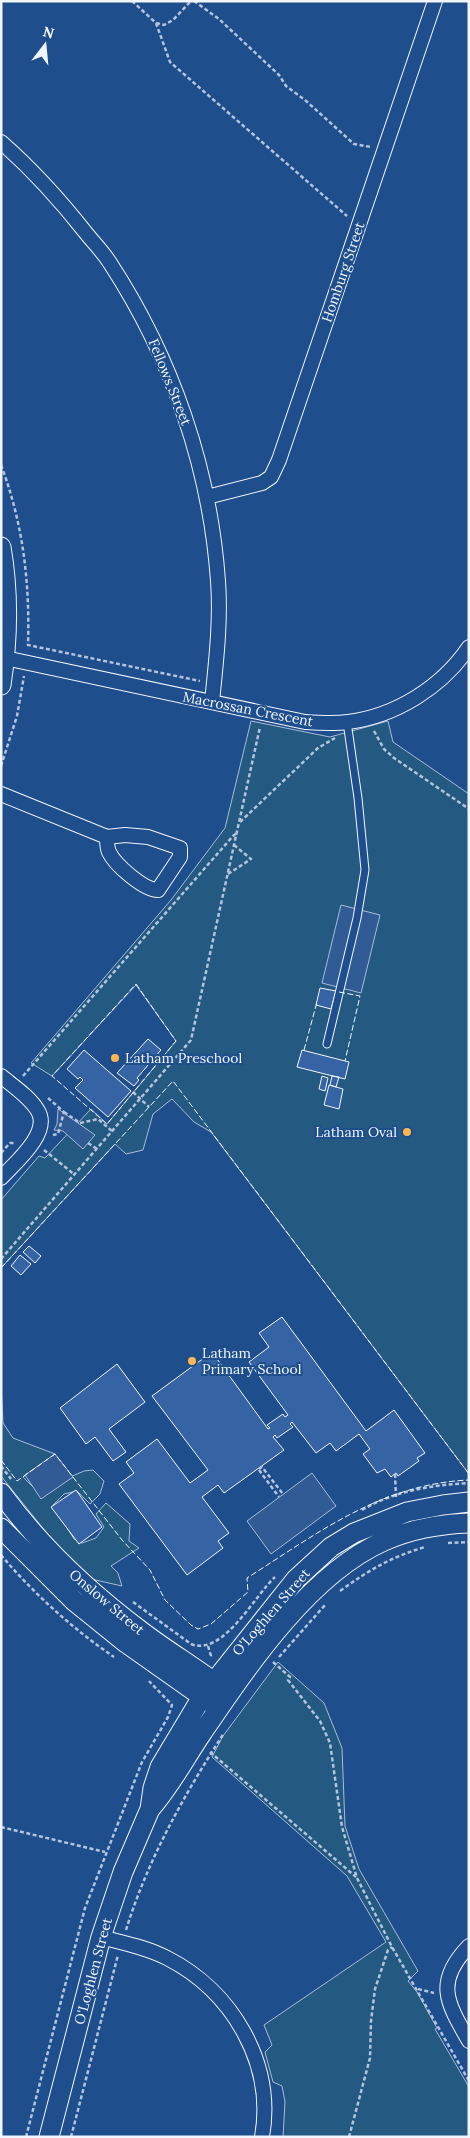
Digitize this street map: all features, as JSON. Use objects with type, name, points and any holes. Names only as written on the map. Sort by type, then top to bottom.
[{"type":"street","name":"Homburg Street","points":[[207,497],[262,483],[271,477],[279,460],[435,1]]},
{"type":"street","name":"Fellows Street","points":[[1,142],[58,198],[109,262],[153,337],[186,414],[207,497],[214,538],[218,583],[217,644],[212,702]]},
{"type":"street","points":[[1,547],[6,588],[5,658],[1,685]]},
{"type":"street","name":"Macrossan Crescent","points":[[5,658],[305,722],[348,722],[370,718],[398,708],[428,691],[453,667],[469,647]]},
{"type":"street","points":[[1,794],[106,837],[126,835],[148,837],[180,848],[180,857],[158,890],[151,890],[128,873],[109,852],[106,837]]},
{"type":"street","points":[[1,1076],[32,1102],[38,1111],[40,1127],[34,1141],[1,1178]]},
{"type":"street","name":"Onslow Street","points":[[1,1493],[52,1553],[89,1588],[141,1631],[229,1693]]},
{"type":"street","name":"O'Loghlen Street","points":[[49,2137],[101,1937],[123,1872],[150,1809],[153,1788],[160,1767],[202,1697],[296,1579],[331,1547],[354,1533],[407,1512],[469,1502]]},
{"type":"street","points":[[1,1528],[17,1514]]},
{"type":"street","name":"O'Loghlen Street","points":[[150,1809],[164,1793],[229,1693],[308,1596],[350,1560],[383,1542],[408,1532],[448,1524],[469,1523]]},
{"type":"street","name":"Onslow Street","points":[[1,1528],[74,1601],[126,1644],[218,1709]]},
{"type":"street","points":[[101,1937],[164,1956],[185,1967],[219,1995],[237,2019],[252,2046],[262,2078],[265,2110],[262,2137]]},
{"type":"street","points":[[469,1946],[454,1962],[450,1971],[446,1994],[451,2009],[469,2041]]},
{"type":"lane","points":[[327,1044],[357,918],[364,870],[358,798],[348,722]]},
{"type":"path","points":[[132,1],[156,23],[170,62],[358,228]]},
{"type":"path","points":[[156,23],[164,25],[173,20],[192,1],[219,19],[278,75],[286,86],[305,100],[354,144],[385,150]]},
{"type":"path","points":[[1,465],[9,485],[24,555],[29,610],[28,645],[196,682],[214,681]]},
{"type":"path","points":[[1,766],[17,716],[24,675]]},
{"type":"path","points":[[1,1259],[191,1040],[263,713]]},
{"type":"path","points":[[370,718],[372,728],[384,749],[469,810]]},
{"type":"path","points":[[239,822],[312,753],[336,737]]},
{"type":"path","points":[[12,1086],[22,1078],[232,836],[237,834]]},
{"type":"path","points":[[227,875],[251,859],[234,845]]},
{"type":"path","points":[[133,1092],[149,1107]]},
{"type":"path","points":[[64,1112],[80,1122],[98,1119],[112,1131]]},
{"type":"path","points":[[88,1143],[97,1149]]},
{"type":"path","points":[[279,1497],[259,1469],[262,1467],[283,1494]]},
{"type":"path","points":[[395,1474],[395,1495]]},
{"type":"path","points":[[374,1503],[425,1487],[469,1482]]},
{"type":"path","points":[[445,1543],[469,1542]]},
{"type":"path","points":[[338,1593],[370,1569],[405,1553],[430,1545]]},
{"type":"path","points":[[128,1598],[191,1644],[198,1647],[208,1646],[222,1639],[272,1579]]},
{"type":"path","points":[[268,1670],[327,1604]]},
{"type":"path","points":[[208,1646],[211,1656]]},
{"type":"path","points":[[274,1663],[290,1677],[288,1680],[320,1720],[330,1744],[342,1827],[357,1878],[392,1947],[469,2081]]},
{"type":"path","points":[[26,2137],[85,1908],[105,1852],[142,1762],[168,1717]]},
{"type":"path","points":[[71,2137],[122,1943],[136,1899],[158,1848],[211,1753],[227,1729]]},
{"type":"path","points":[[211,1753],[357,1878]]},
{"type":"path","points":[[1,1827],[105,1852]]},
{"type":"path","points":[[349,2137],[370,2058],[374,1989],[388,1950],[392,1947]]},
{"type":"path","points":[[416,1989],[446,1994]]},
{"type":"shaded area","points":[[251,721],[330,737],[388,721],[393,742],[469,794],[469,1474],[211,1132],[194,1122],[172,1099],[153,1114],[143,1150],[126,1154],[115,1144],[1,1268],[1,1200],[39,1156],[45,1158],[91,1109],[107,1124],[176,1041],[136,985],[52,1076],[31,1063],[171,900],[225,828]]},
{"type":"shaded area","points":[[341,905],[380,915],[361,993],[322,983]]},
{"type":"shaded area","points":[[58,1109],[95,1135],[83,1149],[63,1131],[54,1130],[57,1124]]},
{"type":"shaded area","points":[[1,1385],[3,1423],[13,1438],[55,1454],[23,1477],[37,1491],[84,1471],[93,1470],[104,1481],[100,1494],[90,1504],[77,1491],[64,1494],[53,1505],[74,1539],[82,1543],[96,1538],[104,1527],[96,1514],[106,1503],[130,1524],[129,1541],[139,1548],[111,1566],[118,1573],[122,1586],[91,1579],[58,1547],[1,1476]]},
{"type":"shaded area","points":[[55,1454],[73,1477],[41,1499],[25,1475]]},
{"type":"shaded area","points":[[312,1473],[336,1506],[271,1554],[247,1521]]},
{"type":"shaded area","points":[[278,1662],[324,1703],[342,1748],[345,1826],[359,1869],[418,1971],[408,1981],[417,1992],[437,2028],[435,2029],[469,2087],[469,2137],[283,2137],[285,2102],[282,2086],[273,2082],[265,2052],[272,2045],[264,2025],[386,1942],[347,1876],[212,1757],[223,1736]]},
{"type":"building","points":[[320,988],[336,991],[331,1009],[316,1005]]},
{"type":"building","points":[[148,1039],[161,1050],[137,1078],[139,1080],[134,1086],[117,1073]]},
{"type":"building","points":[[84,1050],[131,1091],[108,1117],[75,1088],[83,1080],[80,1077],[78,1079],[67,1069]]},
{"type":"building","points":[[302,1050],[349,1062],[345,1079],[297,1067]]},
{"type":"building","points":[[322,1076],[328,1078],[325,1091],[319,1089]]},
{"type":"building","points":[[332,1076],[339,1077],[336,1087],[330,1085]]},
{"type":"building","points":[[329,1085],[343,1089],[339,1109],[324,1105]]},
{"type":"building","points":[[29,1246],[41,1256],[35,1263],[23,1252]]},
{"type":"building","points":[[20,1255],[31,1264],[21,1275],[11,1266]]},
{"type":"building","points":[[282,1317],[366,1431],[394,1410],[425,1453],[417,1458],[419,1461],[398,1476],[396,1473],[391,1477],[385,1469],[377,1473],[363,1454],[370,1449],[359,1434],[336,1451],[330,1443],[316,1453],[292,1422],[290,1424],[293,1427],[277,1438],[275,1435],[273,1437],[284,1450],[224,1493],[218,1485],[202,1497],[229,1533],[218,1541],[223,1548],[187,1575],[119,1484],[134,1473],[126,1462],[157,1439],[190,1483],[208,1470],[152,1396],[212,1352],[268,1429],[270,1428],[267,1425],[283,1414],[285,1417],[288,1415],[249,1362],[269,1347],[259,1333]]},
{"type":"building","points":[[117,1364],[145,1402],[109,1429],[126,1452],[113,1461],[95,1437],[86,1444],[60,1408]]},
{"type":"building","points":[[76,1490],[102,1527],[79,1544],[51,1507]]},
{"type":"fence","points":[[136,984],[176,1041],[107,1124],[52,1076],[136,984]]},
{"type":"fence","points":[[339,992],[360,996],[345,1061]]},
{"type":"fence","points":[[304,1050],[317,1002]]},
{"type":"fence","points":[[1,1268],[173,1081],[469,1474]]},
{"type":"fence","points":[[1,1460],[17,1481],[55,1454],[122,1540],[150,1570],[165,1600],[191,1625],[198,1629],[211,1624],[248,1592],[247,1578],[325,1528],[379,1501],[407,1491],[437,1484],[469,1480]]},
{"type":"place","name":"Latham Preschool","points":[[115,1058]]},
{"type":"place","name":"Latham Oval","points":[[407,1132]]},
{"type":"place","name":"Latham Primary School","points":[[192,1361]]}]
